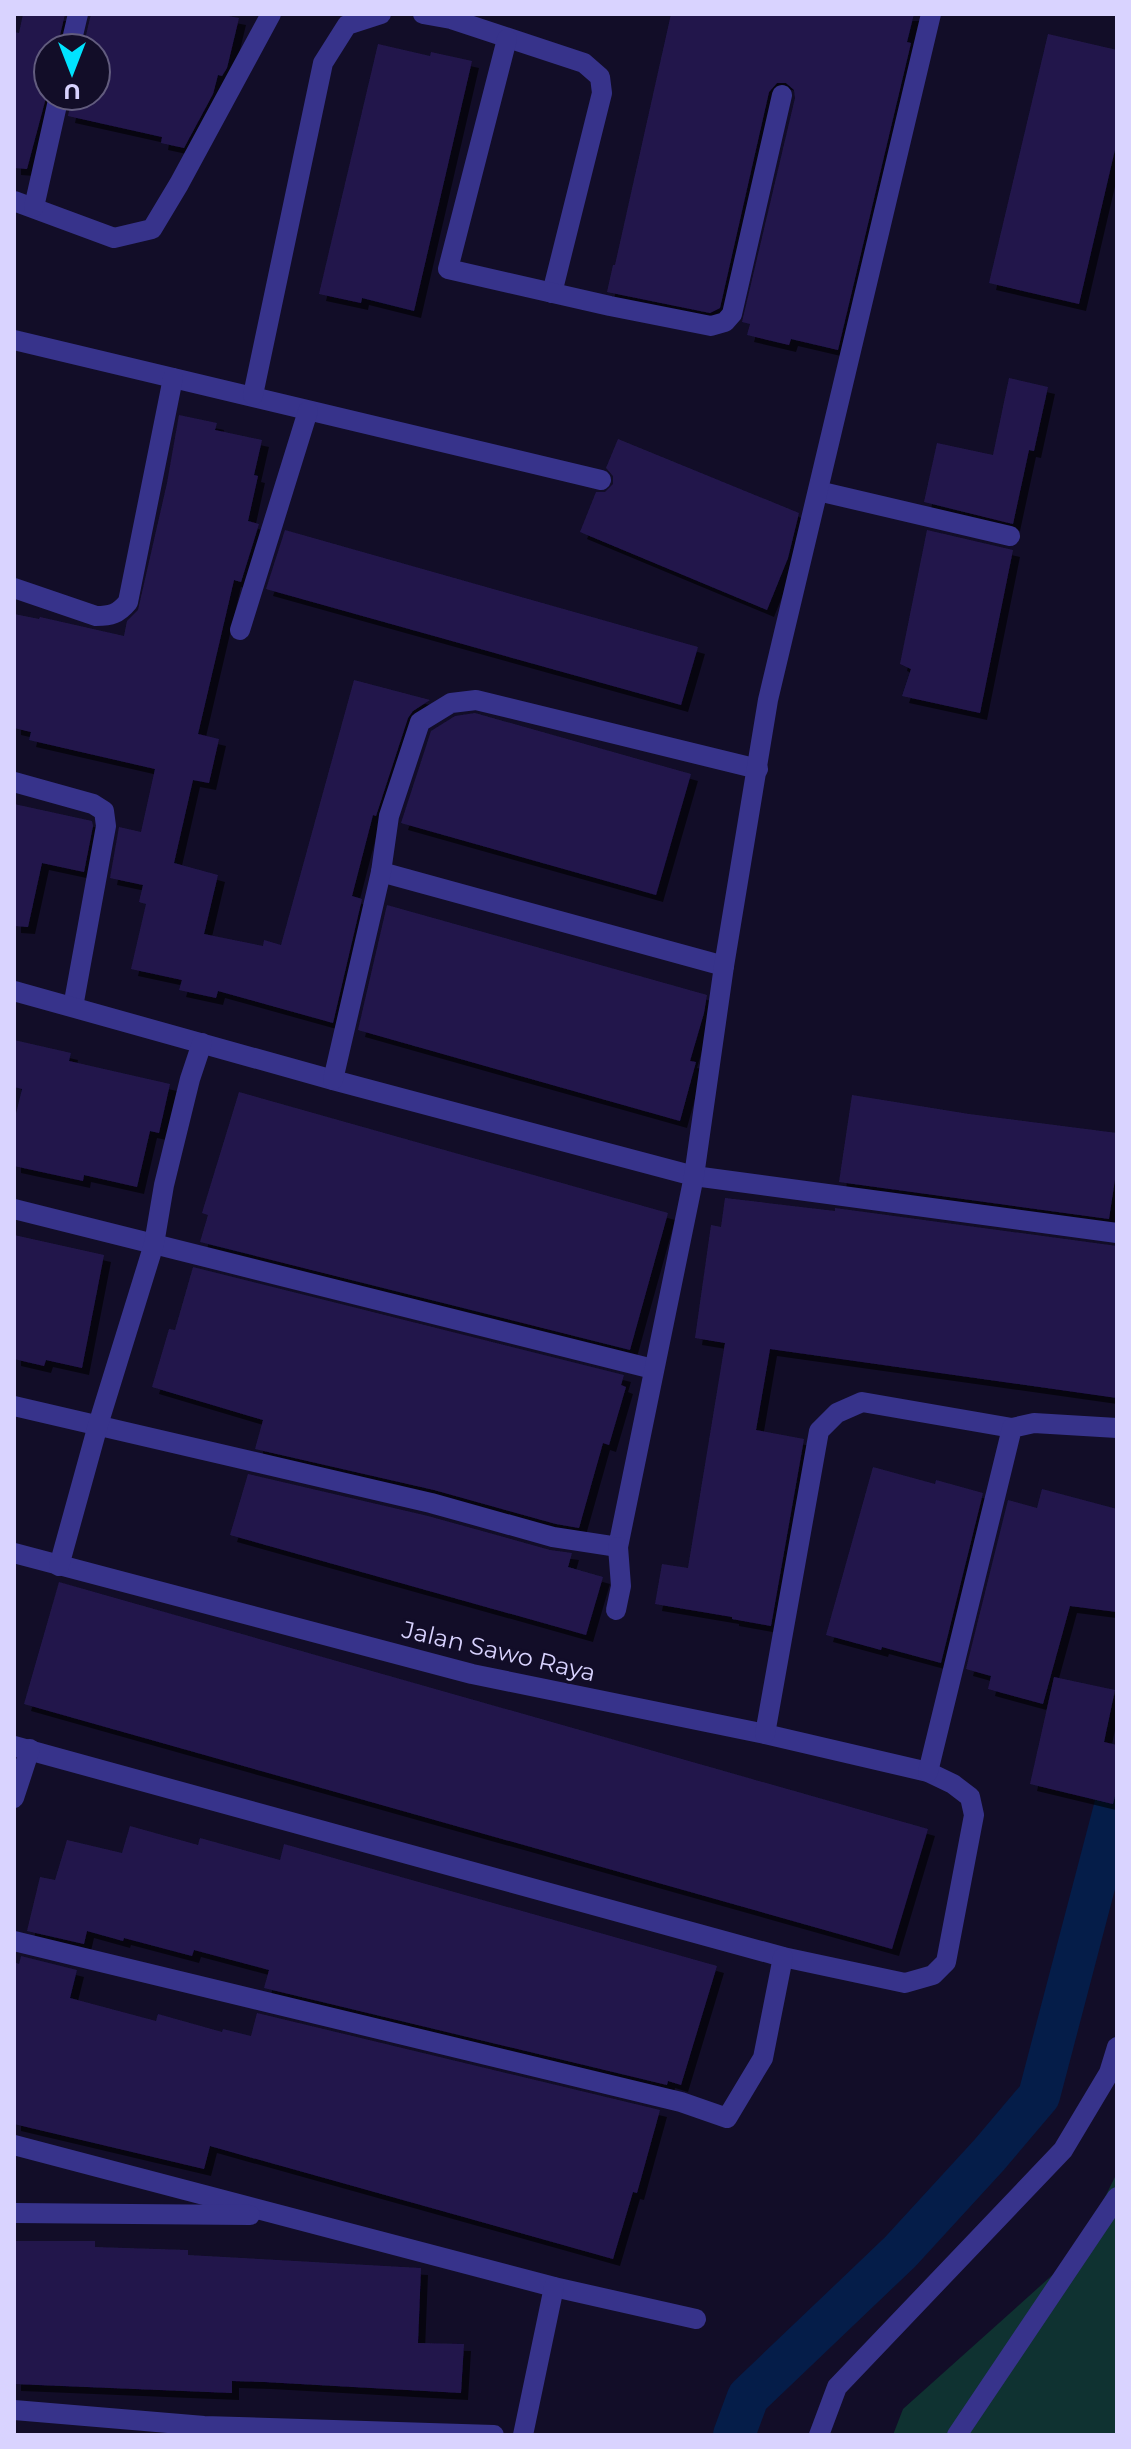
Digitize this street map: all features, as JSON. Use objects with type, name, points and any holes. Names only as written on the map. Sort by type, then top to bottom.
[{"type":"street","points":[[54,112],[24,204],[114,238],[152,229],[271,14]]},
{"type":"street","points":[[253,395],[323,63],[347,25],[381,14]]},
{"type":"street","points":[[423,14],[451,19],[584,63],[600,77],[602,93],[552,293]]},
{"type":"street","points":[[616,1610],[621,1586],[618,1547],[694,1176],[724,966],[768,700],[931,14]]},
{"type":"street","points":[[507,39],[448,269],[711,326],[725,322],[732,314],[782,95]]},
{"type":"street","points":[[14,340],[601,480]]},
{"type":"street","points":[[14,588],[96,616],[120,612],[128,602],[173,378]]},
{"type":"street","points":[[240,630],[308,411]]},
{"type":"street","points":[[818,491],[1010,536]]},
{"type":"street","points":[[333,1080],[381,872],[389,816],[420,722],[451,703],[476,700],[758,769]]},
{"type":"street","points":[[14,782],[93,804],[104,811],[106,826],[73,1007]]},
{"type":"street","points":[[381,872],[724,966]]},
{"type":"street","points":[[14,991],[694,1176],[1117,1233]]},
{"type":"street","points":[[59,1566],[98,1425],[154,1244],[164,1185],[202,1043]]},
{"type":"street","points":[[14,1209],[653,1369]]},
{"type":"street","points":[[765,1734],[819,1431],[837,1413],[862,1402],[1012,1428],[1034,1423],[1117,1428]]},
{"type":"street","points":[[14,1406],[431,1503],[553,1537],[618,1547]]},
{"type":"street","points":[[928,1772],[1012,1428]]},
{"type":"street","name":"Jalan Sawo Raya","points":[[14,1553],[472,1674],[765,1734],[928,1772],[953,1784],[970,1797],[974,1815],[946,1962],[933,1975],[905,1983],[783,1957]]},
{"type":"street","points":[[14,1798],[22,1747],[783,1957],[763,2058],[727,2118],[681,2102],[14,1941]]},
{"type":"street","points":[[819,2435],[837,2387],[1063,2150],[1109,2073],[1117,2047]]},
{"type":"street","points":[[14,2145],[554,2287],[696,2319]]},
{"type":"street","points":[[957,2435],[1117,2197]]},
{"type":"street","points":[[14,2213],[282,2215]]},
{"type":"street","points":[[523,2435],[554,2287]]},
{"type":"street","points":[[14,2410],[204,2426],[494,2435]]},
{"type":"green space","points":[[1117,2173],[1117,2435],[893,2435],[903,2409],[1077,2253]]},
{"type":"building","points":[[23,14],[65,14],[61,32],[32,32],[32,112],[42,112],[27,169],[14,168],[14,32],[19,33]]},
{"type":"building","points":[[91,14],[218,14],[239,18],[227,68],[222,76],[218,75],[213,94],[184,148],[161,143],[162,137],[68,116],[69,112],[112,112],[112,32],[87,32]]},
{"type":"building","points":[[671,14],[914,14],[907,42],[911,43],[838,350],[791,339],[789,345],[747,335],[750,324],[742,322],[795,98],[794,90],[786,83],[777,83],[769,92],[720,308],[710,313],[607,292]]},
{"type":"building","points":[[1048,34],[1117,50],[1117,141],[1079,304],[989,283]]},
{"type":"building","points":[[378,44],[430,56],[431,52],[472,61],[414,311],[362,298],[361,303],[319,294]]},
{"type":"building","points":[[1009,378],[1048,387],[1034,451],[1029,450],[1013,524],[924,502],[937,443],[993,455]]},
{"type":"building","points":[[179,415],[217,423],[215,430],[262,440],[248,521],[259,524],[241,582],[234,580],[198,734],[219,739],[209,783],[193,780],[174,863],[218,875],[204,934],[263,946],[264,940],[281,945],[354,680],[430,700],[408,718],[376,816],[373,815],[352,896],[362,899],[333,1023],[218,991],[216,998],[179,990],[182,980],[131,969],[146,904],[139,902],[143,885],[110,878],[119,827],[141,832],[155,769],[29,740],[31,732],[14,728],[14,614],[124,636],[127,621],[138,610]]},
{"type":"building","points":[[618,439],[799,513],[788,558],[767,610],[580,532],[596,492],[605,492],[613,484],[613,476],[606,468]]},
{"type":"building","points":[[285,530],[698,647],[681,705],[266,589]]},
{"type":"building","points":[[927,530],[1013,550],[980,713],[902,696],[911,669],[900,664]]},
{"type":"building","points":[[475,713],[691,774],[656,895],[401,823],[431,731],[455,716]]},
{"type":"building","points":[[14,804],[92,821],[93,826],[84,872],[42,863],[28,927],[14,926]]},
{"type":"building","points":[[387,905],[707,995],[690,1061],[696,1062],[680,1121],[358,1030]]},
{"type":"building","points":[[14,1040],[71,1053],[69,1061],[170,1084],[159,1133],[150,1131],[137,1187],[84,1175],[83,1181],[14,1166],[14,1122],[22,1089],[14,1087]]},
{"type":"building","points":[[239,1092],[668,1213],[630,1350],[200,1242],[208,1215],[202,1213]]},
{"type":"building","points":[[852,1095],[1117,1133],[1117,1166],[1109,1219],[839,1182]]},
{"type":"building","points":[[725,1198],[835,1211],[835,1208],[1117,1246],[1117,1398],[770,1349],[756,1430],[804,1439],[771,1626],[655,1604],[662,1564],[688,1568],[725,1343],[695,1338],[711,1225],[721,1227]]},
{"type":"building","points":[[14,1235],[104,1255],[82,1368],[46,1360],[44,1366],[14,1359]]},
{"type":"building","points":[[193,1267],[624,1375],[621,1385],[626,1387],[609,1445],[603,1443],[579,1528],[434,1490],[255,1449],[263,1420],[152,1387],[169,1329],[175,1330]]},
{"type":"building","points":[[873,1467],[983,1493],[941,1663],[826,1635]]},
{"type":"building","points":[[248,1474],[572,1553],[568,1567],[603,1577],[586,1635],[230,1535]]},
{"type":"building","points":[[1042,1489],[1117,1509],[1117,1612],[1070,1606],[1043,1704],[988,1689],[991,1676],[966,1669],[1008,1500],[1037,1508]]},
{"type":"building","points":[[59,1582],[928,1829],[892,1949],[24,1704]]},
{"type":"building","points":[[1054,1677],[1115,1690],[1104,1742],[1117,1745],[1117,1787],[1113,1804],[1030,1784]]},
{"type":"building","points":[[130,1826],[198,1845],[200,1838],[280,1860],[284,1844],[717,1966],[681,2085],[668,2081],[667,2085],[264,1988],[269,1970],[194,1950],[192,1956],[87,1931],[84,1944],[27,1931],[40,1877],[55,1880],[67,1840],[122,1853]]},
{"type":"building","points":[[21,1956],[77,1970],[70,1998],[156,2021],[158,2014],[222,2032],[223,2029],[251,2036],[257,2013],[660,2110],[637,2193],[633,2192],[613,2259],[210,2146],[204,2169],[14,2124],[14,1962],[19,1964]]},
{"type":"building","points":[[14,2241],[95,2241],[95,2247],[188,2250],[188,2255],[421,2268],[418,2343],[464,2344],[461,2393],[232,2381],[232,2393],[14,2384]]},
{"type":"waterway","points":[[734,2435],[748,2397],[900,2252],[1039,2096],[1117,1799]]}]
